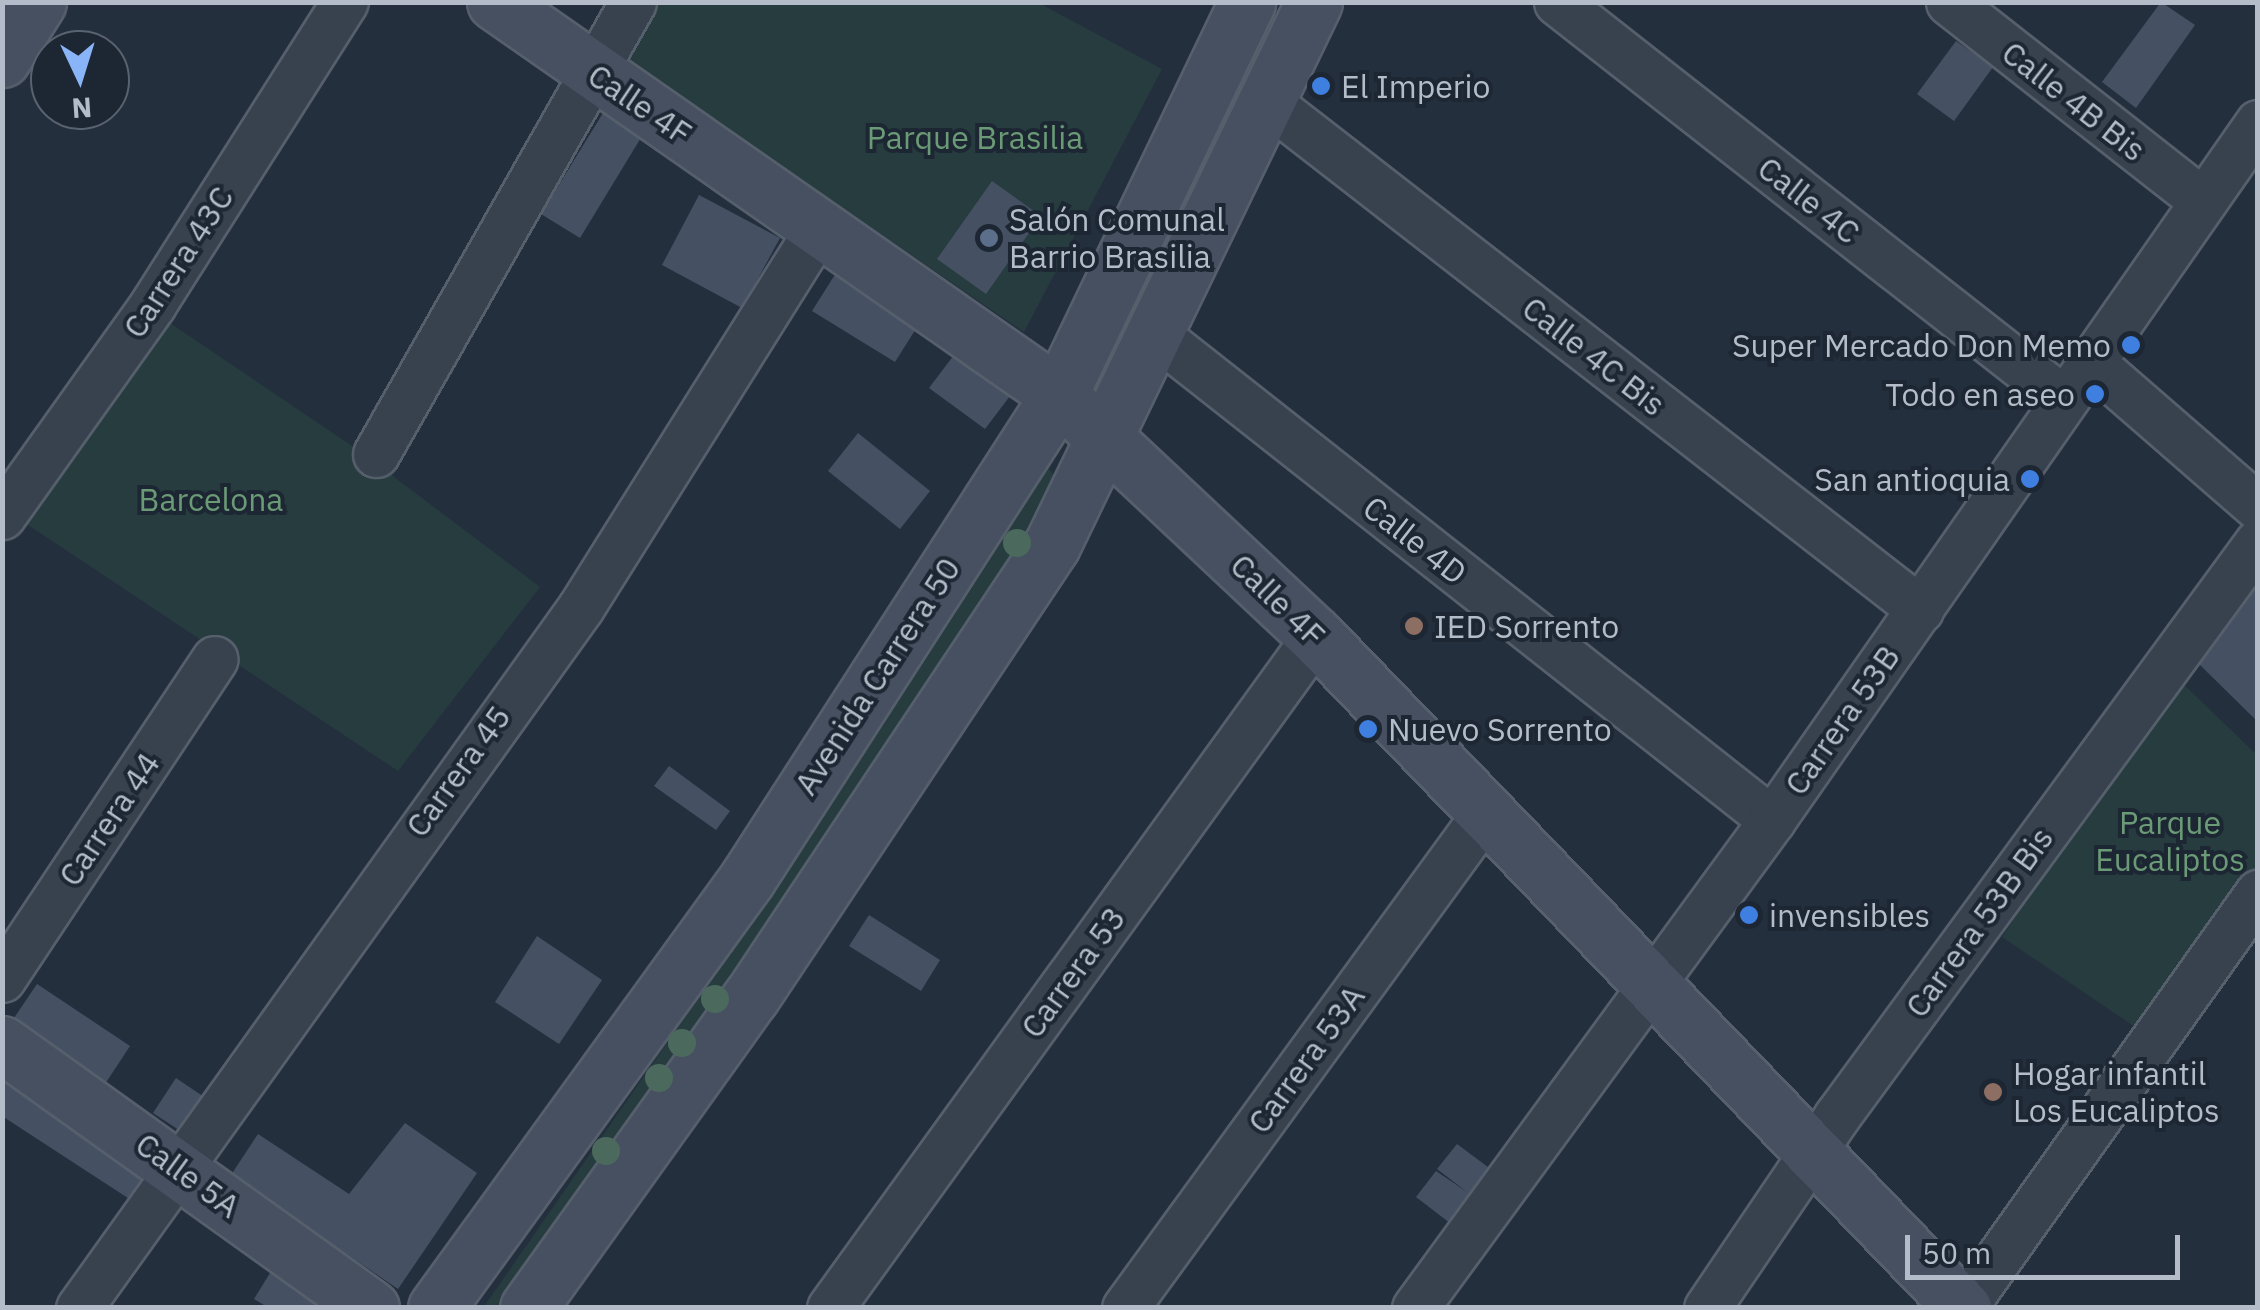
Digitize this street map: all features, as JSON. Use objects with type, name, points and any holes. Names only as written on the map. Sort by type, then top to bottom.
[{"type":"main road","points":[[2,59],[38,2]]},
{"type":"main road","name":"Calle 4F","points":[[495,2],[596,76],[821,224],[1059,395],[1316,636],[1652,979],[1964,1306]]},
{"type":"main road","name":"Avenida Carrera 50","points":[[436,1308],[747,879],[1059,395],[1247,2]]},
{"type":"main road","points":[[528,1308],[762,981],[1033,575],[1107,441],[1154,333],[1314,2]]},
{"type":"main road","name":"Calle 5A","points":[[2,1044],[372,1308]]},
{"type":"street","name":"Carrera 43C","points":[[2,516],[153,304],[345,2]]},
{"type":"street","points":[[376,454],[596,76],[632,2]]},
{"type":"street","name":"Calle 4C","points":[[1557,2],[2062,398]]},
{"type":"street","name":"Calle 4B Bis","points":[[1949,2],[2200,198]]},
{"type":"street","name":"Calle 4C Bis","points":[[1268,102],[1920,608]]},
{"type":"street","name":"Carrera 53B","points":[[1415,1308],[1772,820],[2200,198],[2258,123]]},
{"type":"street","name":"Carrera 45","points":[[79,1308],[581,607],[821,224]]},
{"type":"street","name":"Calle 4D","points":[[1154,333],[1772,820]]},
{"type":"street","points":[[2090,361],[2258,508]]},
{"type":"street","name":"Carrera 53B Bis","points":[[1707,1308],[1816,1150],[2258,542]]},
{"type":"street","name":"Carrera 53","points":[[830,1308],[1316,636]]},
{"type":"street","name":"Carrera 44","points":[[2,979],[215,660]]},
{"type":"street","name":"Carrera 53A","points":[[1124,1308],[1487,811]]},
{"type":"street","points":[[1964,1306],[2258,893]]},
{"type":"green space","name":"Parque Brasilia","points":[[1037,2],[1162,69],[1024,332],[629,62],[657,3]]},
{"type":"green space","name":"Barcelona","points":[[170,323],[361,452],[540,587],[398,771],[25,523]]},
{"type":"green space","points":[[1048,468],[1065,487],[510,1307],[483,1308],[717,971]]},
{"type":"green space","name":"Parque Eucaliptos","points":[[2175,676],[2257,755],[2257,870],[2141,1031],[2002,937]]},
{"type":"building","points":[[2161,2],[2195,25],[2136,108],[2102,82]]},
{"type":"building","points":[[1956,41],[1993,67],[1954,121],[1917,94]]},
{"type":"building","points":[[603,113],[642,136],[580,238],[541,214]]},
{"type":"building","name":"Salón Comunal Barrio Brasilia","points":[[992,181],[1041,216],[986,294],[937,259]]},
{"type":"building","points":[[699,195],[780,238],[742,308],[662,265]]},
{"type":"building","points":[[836,273],[919,324],[895,362],[812,311]]},
{"type":"building","points":[[957,351],[1013,392],[985,429],[929,388]]},
{"type":"building","points":[[858,433],[930,491],[900,529],[828,471]]},
{"type":"building","points":[[2258,581],[2258,722],[2198,663]]},
{"type":"building","points":[[669,766],[730,811],[716,830],[654,786]]},
{"type":"building","points":[[869,915],[940,960],[921,991],[849,946]]},
{"type":"building","points":[[537,936],[602,980],[559,1044],[495,1002]]},
{"type":"building","points":[[37,984],[130,1046],[105,1084],[12,1021]]},
{"type":"building","points":[[2,1075],[151,1171],[131,1200],[2,1116]]},
{"type":"building","points":[[176,1078],[204,1097],[182,1132],[153,1113]]},
{"type":"building","points":[[405,1123],[477,1173],[398,1289],[231,1175],[258,1134],[349,1194]]},
{"type":"building","points":[[1457,1144],[1500,1176],[1459,1230],[1416,1197],[1436,1171],[1467,1192],[1437,1169]]},
{"type":"building","points":[[278,1260],[355,1308],[269,1308],[254,1299]]},
{"type":"place","name":"El Imperio","points":[[1321,86]]},
{"type":"place","name":"Salón Comunal Barrio Brasilia","points":[[989,238]]},
{"type":"place","name":"Super Mercado Don Memo","points":[[2131,345]]},
{"type":"place","name":"Todo en aseo","points":[[2095,394]]},
{"type":"place","name":"San antioquia","points":[[2030,479]]},
{"type":"place","name":"IED Sorrento","points":[[1414,626]]},
{"type":"place","name":"Nuevo Sorrento","points":[[1368,729]]},
{"type":"place","name":"invensibles","points":[[1749,915]]},
{"type":"place","name":"Hogar infantil Los Eucaliptos","points":[[1993,1092]]}]
